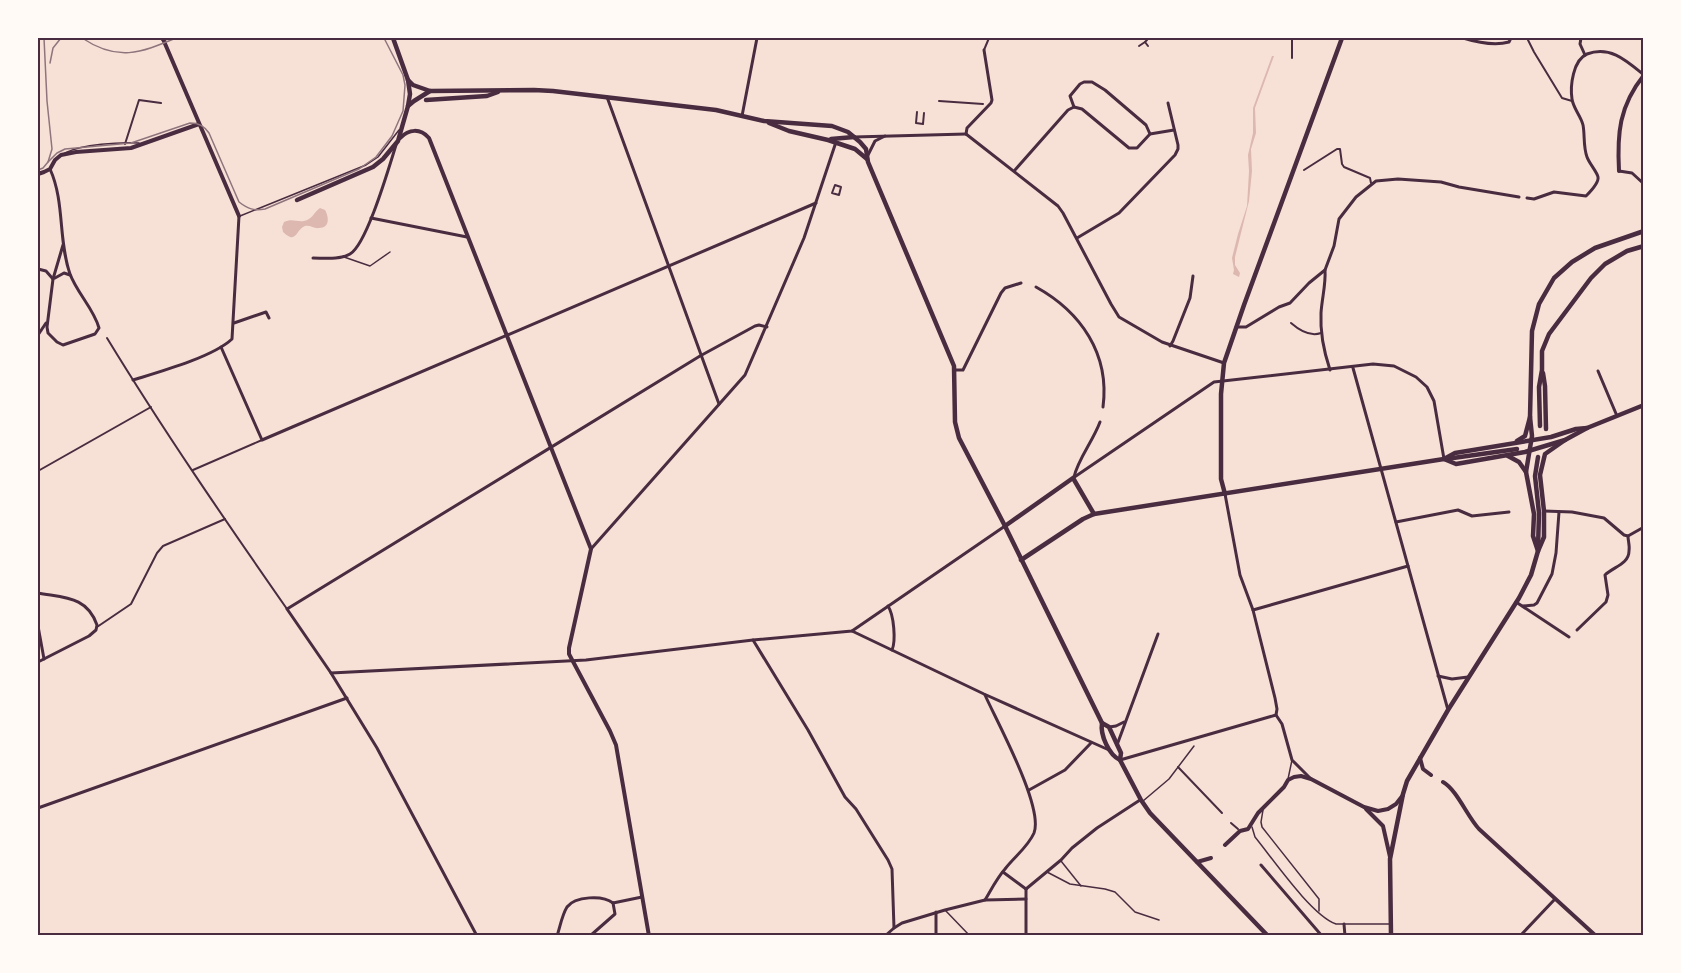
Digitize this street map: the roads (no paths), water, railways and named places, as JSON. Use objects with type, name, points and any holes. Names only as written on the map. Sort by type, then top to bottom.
[{"type":"main road","points":[[297,200],[373,167],[398,141],[410,94],[408,80],[393,38]]},
{"type":"main road","points":[[1225,494],[1221,479],[1224,363],[1342,38]]},
{"type":"main road","points":[[408,80],[413,85],[430,91],[534,90],[716,110],[764,121],[832,126],[854,137],[866,149],[867,159],[955,370],[957,431],[1102,723],[1109,727],[1121,753],[1120,760],[1141,801],[1268,936]]},
{"type":"main road","points":[[426,100],[487,96],[501,90]]},
{"type":"main road","points":[[408,106],[430,91]]},
{"type":"main road","points":[[764,121],[789,131],[855,149],[867,159]]},
{"type":"main road","points":[[828,140],[854,137]]},
{"type":"main road","points":[[1444,459],[1455,453],[1514,442],[1525,436],[1530,417],[1532,332],[1539,304],[1554,278],[1572,262],[1595,248],[1644,231]]},
{"type":"main road","points":[[1540,426],[1539,387],[1542,351],[1549,334],[1591,278],[1615,257],[1644,246]]},
{"type":"main road","points":[[1542,370],[1545,386],[1546,429]]},
{"type":"main road","points":[[1391,936],[1390,859],[1407,781],[1531,575],[1544,537],[1540,475],[1545,454],[1587,428],[1644,405]]},
{"type":"main road","points":[[1530,417],[1532,441],[1526,472],[1534,513],[1533,536],[1538,551]]},
{"type":"main road","points":[[1514,442],[1532,441],[1587,428]]},
{"type":"main road","points":[[1444,459],[1456,464],[1508,456],[1565,440]]},
{"type":"main road","points":[[1021,560],[1094,514],[1517,449]]},
{"type":"main road","points":[[1508,456],[1519,462],[1526,472]]},
{"type":"main road","points":[[1538,457],[1534,476],[1539,513],[1538,551]]},
{"type":"main road","points":[[1005,526],[1073,478],[1094,514]]},
{"type":"main road","points":[[1102,723],[1101,730],[1111,751],[1114,757],[1120,760]]},
{"type":"street","points":[[133,381],[172,368],[221,347],[232,339],[234,323],[241,216],[199,124],[164,38]]},
{"type":"street","points":[[742,116],[757,38]]},
{"type":"street","points":[[966,134],[967,128],[992,100],[984,50],[990,38]]},
{"type":"street","points":[[1292,38],[1292,58]]},
{"type":"street","points":[[1463,38],[1502,44],[1509,42],[1511,38]]},
{"type":"street","points":[[1527,38],[1562,98],[1572,101]]},
{"type":"street","points":[[1581,38],[1580,44],[1585,55]]},
{"type":"street","points":[[1139,46],[1146,41],[1148,46]]},
{"type":"street","points":[[1527,198],[1534,199],[1554,192],[1583,196],[1588,194],[1598,178],[1586,155],[1582,123],[1572,101],[1577,61],[1596,51],[1613,53],[1644,75],[1634,87],[1624,110],[1618,139],[1619,171],[1632,173],[1644,184]]},
{"type":"street","points":[[1074,107],[1070,96],[1080,84],[1092,82],[1105,90],[1146,125],[1150,134]]},
{"type":"street","points":[[607,97],[719,404]]},
{"type":"street","points":[[125,144],[139,100],[161,104]]},
{"type":"street","points":[[939,101],[982,104]]},
{"type":"street","points":[[1077,238],[1119,213],[1175,155],[1178,149],[1168,103]]},
{"type":"street","points":[[1015,171],[1068,110],[1074,107],[1082,109],[1129,148],[1137,148],[1150,134],[1174,130]]},
{"type":"street","points":[[917,112],[916,123],[923,124],[924,113]]},
{"type":"street","points":[[38,174],[50,169],[61,155],[131,148],[199,124]]},
{"type":"street","points":[[313,258],[349,255],[360,245],[398,141],[411,130],[424,133],[429,138],[591,549]]},
{"type":"street","points":[[854,137],[966,134],[1058,206],[1119,317],[1170,346],[1224,363]]},
{"type":"street","points":[[867,159],[875,141],[887,136]]},
{"type":"street","points":[[649,936],[616,745],[571,660],[569,648],[591,549],[746,375],[804,238],[836,142]]},
{"type":"street","points":[[1304,170],[1340,149],[1344,167],[1370,178],[1371,183]]},
{"type":"street","points":[[50,169],[59,194],[63,245],[71,275],[99,325],[98,332],[95,334],[63,345],[48,333],[46,327],[53,279],[63,245]]},
{"type":"street","points":[[1236,327],[1246,327],[1290,303],[1324,270],[1334,246],[1339,219],[1356,197],[1371,183],[1382,179],[1432,181],[1519,197]]},
{"type":"street","points":[[192,470],[816,203]]},
{"type":"street","points":[[371,218],[467,237]]},
{"type":"street","points":[[38,268],[46,271],[53,279]]},
{"type":"street","points":[[1324,270],[1326,279],[1321,311],[1321,333],[1330,370]]},
{"type":"street","points":[[53,279],[60,274],[71,275]]},
{"type":"street","points":[[1170,346],[1190,298],[1193,276]]},
{"type":"street","points":[[955,370],[963,370],[1000,293],[1005,288],[1020,283]]},
{"type":"street","points":[[1036,287],[1063,305],[1090,336],[1104,382],[1103,407]]},
{"type":"street","points":[[234,323],[266,312],[269,318]]},
{"type":"street","points":[[38,334],[47,321]]},
{"type":"street","points":[[1291,323],[1303,332],[1321,333]]},
{"type":"street","points":[[287,609],[700,356],[755,326],[767,327]]},
{"type":"street","points":[[107,338],[192,470],[331,672],[377,748],[477,936]]},
{"type":"street","points":[[221,347],[262,440]]},
{"type":"street","points":[[1073,478],[1207,386],[1222,380],[1353,368],[1373,364],[1394,366],[1416,377],[1427,387],[1434,401],[1444,459]]},
{"type":"street","points":[[1353,368],[1448,710]]},
{"type":"street","points":[[1598,371],[1617,416]]},
{"type":"street","points":[[38,471],[151,407]]},
{"type":"street","points":[[1073,478],[1100,422]]},
{"type":"street","points":[[1225,494],[1240,575],[1253,610],[1275,698],[1276,715],[1282,724],[1292,760],[1311,779]]},
{"type":"street","points":[[1396,522],[1458,510],[1473,516],[1509,512]]},
{"type":"street","points":[[1544,511],[1604,518],[1628,536]]},
{"type":"street","points":[[1523,606],[1537,603],[1552,574],[1559,512]]},
{"type":"street","points":[[38,662],[89,636],[97,627],[131,604],[157,553],[163,546],[225,519]]},
{"type":"street","points":[[331,672],[597,658],[852,631],[1005,526]]},
{"type":"street","points":[[1628,536],[1644,527]]},
{"type":"street","points":[[1577,630],[1606,602],[1608,595],[1605,575],[1623,563],[1630,553],[1628,536]]},
{"type":"street","points":[[1253,610],[1408,566]]},
{"type":"street","points":[[38,593],[83,603],[94,616],[97,627]]},
{"type":"street","points":[[1516,602],[1569,637]]},
{"type":"street","points":[[888,606],[892,611],[895,645],[892,650]]},
{"type":"street","points":[[38,626],[44,659]]},
{"type":"street","points":[[852,631],[1111,751]]},
{"type":"street","points":[[1117,745],[1158,634]]},
{"type":"street","points":[[753,640],[808,730],[844,797],[856,809],[888,860],[892,869],[894,927]]},
{"type":"street","points":[[1438,676],[1452,679],[1468,677]]},
{"type":"street","points":[[984,694],[1029,790],[1035,821],[1035,830],[1031,840],[1003,872],[985,900]]},
{"type":"street","points":[[38,808],[347,698]]},
{"type":"street","points":[[1120,760],[1276,715]]},
{"type":"street","points":[[1109,727],[1116,726],[1125,720]]},
{"type":"street","points":[[1029,790],[1065,770],[1092,742]]},
{"type":"street","points":[[1420,757],[1423,769],[1431,775]]},
{"type":"street","points":[[1178,767],[1222,813]]},
{"type":"street","points":[[1225,845],[1240,831],[1248,829],[1264,806],[1284,787],[1288,780],[1301,777],[1311,779],[1364,807],[1378,811],[1396,804],[1403,794]]},
{"type":"street","points":[[1443,782],[1452,788],[1479,829],[1596,936]]},
{"type":"street","points":[[1026,889],[1097,828],[1141,801]]},
{"type":"street","points":[[1364,807],[1383,826],[1390,859]]},
{"type":"street","points":[[1231,824],[1238,829]]},
{"type":"street","points":[[1197,862],[1211,858]]},
{"type":"street","points":[[1261,865],[1322,936]]},
{"type":"street","points":[[1003,872],[1026,889]]},
{"type":"street","points":[[1026,889],[1026,936]]},
{"type":"street","points":[[613,903],[642,897]]},
{"type":"street","points":[[557,936],[567,908],[571,904],[587,898],[608,899],[613,903],[615,914],[590,936]]},
{"type":"street","points":[[885,936],[902,923],[936,912],[985,900],[1026,899]]},
{"type":"street","points":[[1520,936],[1555,899]]},
{"type":"street","points":[[936,912],[936,936]]},
{"type":"street","points":[[1344,924],[1345,936]]},
{"type":"lane","points":[[241,216],[366,165],[378,157],[401,128]]},
{"type":"lane","points":[[61,155],[79,148],[144,144]]},
{"type":"lane","points":[[343,256],[370,266],[390,252]]},
{"type":"lane","points":[[1141,801],[1169,779],[1194,746]]},
{"type":"lane","points":[[1288,780],[1292,760]]},
{"type":"lane","points":[[1264,806],[1262,827],[1319,899],[1319,912]]},
{"type":"lane","points":[[1252,823],[1255,837],[1311,906],[1328,921],[1336,924],[1390,924]]},
{"type":"lane","points":[[1060,860],[1081,886]]},
{"type":"lane","points":[[1047,872],[1070,884],[1115,892],[1135,912],[1159,920]]},
{"type":"lane","points":[[945,910],[970,936]]},
{"type":"tram line","points":[[38,170],[48,162],[52,149],[44,38]]},
{"type":"tram line","points":[[50,63],[53,48],[61,38]]},
{"type":"tram line","points":[[82,38],[95,46],[118,53],[140,51],[176,38]]},
{"type":"tram line","points":[[48,162],[65,149],[131,143],[190,123],[196,124],[209,133],[239,202],[251,209],[265,209],[359,169],[376,157],[392,136],[403,111],[405,85],[403,75],[384,38]]}]
